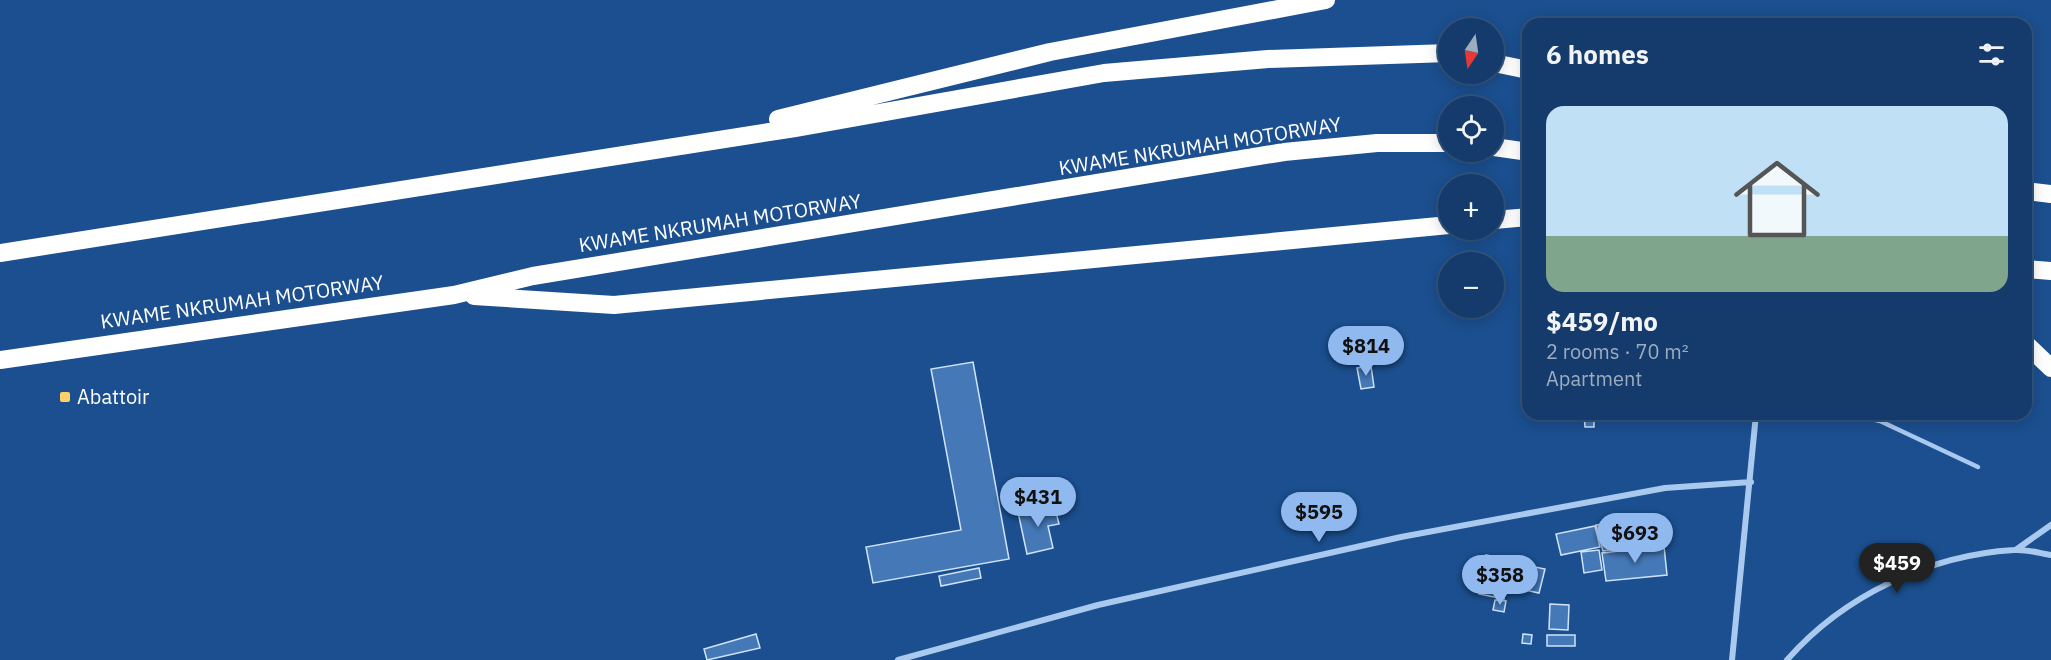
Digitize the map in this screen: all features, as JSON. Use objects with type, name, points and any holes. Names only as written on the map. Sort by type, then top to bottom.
[{"type":"highway","points":[[672,146],[1050,52],[1326,0]]},
{"type":"highway","points":[[0,253],[795,128],[1104,73],[1268,59],[1438,53]]},
{"type":"highway","points":[[1504,65],[1522,69]]},
{"type":"highway","name":"KWAME NKRUMAH MOTORWAY","points":[[0,360],[454,295],[533,276],[1284,152],[1377,143],[1438,143]]},
{"type":"highway","points":[[1504,148],[1522,151]]},
{"type":"highway","points":[[2032,192],[2051,194]]},
{"type":"highway","points":[[1504,219],[1522,218]]},
{"type":"highway","points":[[454,295],[614,305],[1438,226]]},
{"type":"highway","points":[[2032,269],[2051,271]]},
{"type":"highway","points":[[2032,350],[2051,368]]},
{"type":"street","points":[[1732,660],[1756,420]]},
{"type":"street","points":[[898,660],[1098,605],[1401,537],[1665,488],[1751,482]]},
{"type":"street","points":[[2016,550],[2051,525]]},
{"type":"street","points":[[1787,660],[1807,637],[1869,592],[1941,562],[2016,550],[2051,555]]},
{"type":"lane","points":[[1876,420],[1978,467]]},
{"type":"building","points":[[973,362],[1009,559],[873,583],[866,547],[961,530],[931,369]]},
{"type":"building","points":[[1371,366],[1374,387],[1361,389],[1357,368]]},
{"type":"building","points":[[1584,420],[1594,420],[1594,427],[1585,427]]},
{"type":"building","points":[[1054,504],[1059,524],[1048,526],[1053,548],[1027,554],[1018,512]]},
{"type":"building","points":[[1645,517],[1649,545],[1636,547],[1631,530],[1625,532],[1627,547],[1603,551],[1596,525]]},
{"type":"building","points":[[1595,526],[1600,547],[1561,555],[1556,534]]},
{"type":"building","points":[[1664,546],[1667,575],[1606,581],[1602,553]]},
{"type":"building","points":[[1599,550],[1602,570],[1584,573],[1581,552]]},
{"type":"building","points":[[1486,555],[1511,560],[1504,599],[1479,594]]},
{"type":"building","points":[[1515,563],[1545,569],[1539,593],[1525,590],[1527,581],[1512,577]]},
{"type":"building","points":[[979,568],[981,578],[941,586],[939,576]]},
{"type":"building","points":[[1495,600],[1506,601],[1504,612],[1493,610]]},
{"type":"building","points":[[1550,604],[1569,605],[1568,630],[1549,629]]},
{"type":"building","points":[[756,634],[760,648],[707,660],[704,649]]},
{"type":"building","points":[[1523,634],[1532,635],[1531,644],[1522,643]]},
{"type":"building","points":[[1547,635],[1575,635],[1575,646],[1547,646]]},
{"type":"place","name":"Abattoir","points":[[65,397]]}]
